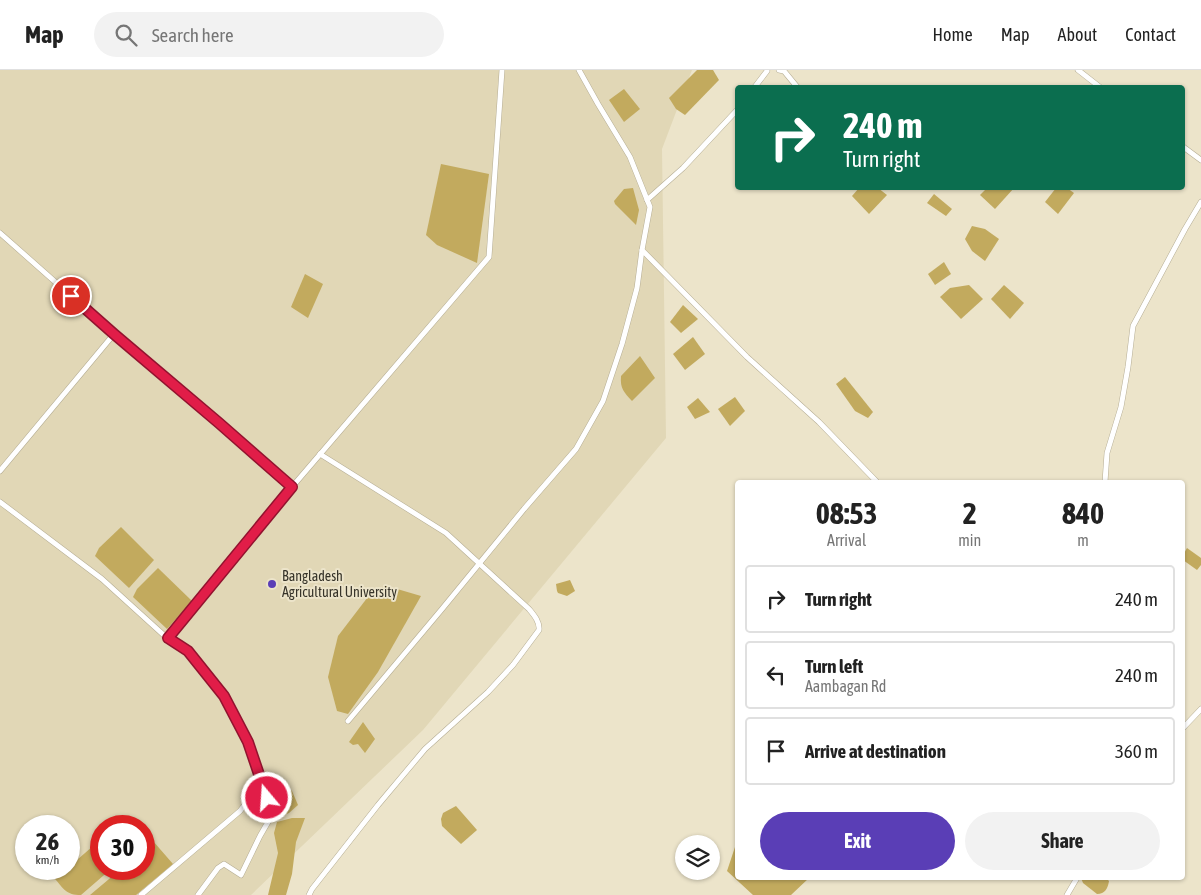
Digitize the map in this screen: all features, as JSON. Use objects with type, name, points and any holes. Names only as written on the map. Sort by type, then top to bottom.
[{"type":"street","points":[[168,638],[292,487],[489,257],[502,70]]},
{"type":"street","points":[[348,722],[524,509],[576,450],[603,401],[622,344],[637,288],[650,207],[630,157],[580,70]]},
{"type":"street","points":[[756,85],[767,70]]},
{"type":"street","points":[[783,70],[796,85]]},
{"type":"street","points":[[1078,70],[1096,85]]},
{"type":"street","points":[[647,200],[683,168],[735,112]]},
{"type":"street","points":[[1185,148],[1201,160]]},
{"type":"street","points":[[1105,480],[1107,453],[1121,407],[1133,326],[1201,202]]},
{"type":"street","points":[[0,232],[114,334],[292,487]]},
{"type":"street","points":[[642,250],[747,357],[819,422],[875,480]]},
{"type":"street","points":[[0,471],[114,334]]},
{"type":"street","points":[[309,895],[337,855],[425,749],[488,692],[513,665],[540,626],[529,608],[446,534],[320,454]]},
{"type":"street","points":[[0,502],[102,578],[168,638],[188,651],[224,696],[248,742],[272,815],[242,875],[224,864],[218,868],[198,895]]},
{"type":"street","points":[[1185,726],[1201,709]]},
{"type":"street","points":[[141,895],[240,811],[262,782]]},
{"type":"street","points":[[1067,895],[1076,880]]},
{"type":"shaded area","name":"Bangladesh Agricultural University","points":[[0,70],[692,70],[662,149],[666,438],[423,730],[251,895],[0,895]]},
{"type":"shaded area","points":[[697,70],[713,70],[719,80],[685,115],[676,109],[669,98]]},
{"type":"shaded area","points":[[624,89],[640,109],[624,122],[609,100]]},
{"type":"shaded area","points":[[441,164],[489,174],[477,263],[437,245],[426,235]]},
{"type":"shaded area","points":[[633,188],[639,210],[636,225],[614,201],[624,189]]},
{"type":"shaded area","points":[[857,190],[881,190],[887,195],[869,214],[852,196]]},
{"type":"shaded area","points":[[985,190],[1012,190],[995,209],[980,195]]},
{"type":"shaded area","points":[[1054,190],[1070,190],[1074,193],[1058,214],[1045,202]]},
{"type":"shaded area","points":[[934,194],[952,209],[946,216],[927,203]]},
{"type":"shaded area","points":[[972,226],[985,229],[999,239],[985,261],[972,251],[965,239]]},
{"type":"shaded area","points":[[944,262],[951,274],[935,285],[928,274]]},
{"type":"shaded area","points":[[305,274],[323,284],[308,318],[291,307]]},
{"type":"shaded area","points":[[969,285],[983,299],[961,319],[940,297],[950,288]]},
{"type":"shaded area","points":[[1004,285],[1024,303],[1010,319],[991,299]]},
{"type":"shaded area","points":[[683,305],[698,319],[681,333],[670,322]]},
{"type":"shaded area","points":[[693,337],[705,354],[685,370],[673,354]]},
{"type":"shaded area","points":[[640,356],[655,378],[632,401],[623,390],[621,376]]},
{"type":"shaded area","points":[[845,377],[873,412],[868,418],[855,411],[836,384]]},
{"type":"shaded area","points":[[735,397],[745,411],[730,426],[718,409]]},
{"type":"shaded area","points":[[698,398],[710,412],[695,419],[687,407]]},
{"type":"shaded area","points":[[121,527],[154,560],[129,588],[95,556],[99,548]]},
{"type":"shaded area","points":[[1187,548],[1201,558],[1201,565],[1197,570],[1185,561]]},
{"type":"shaded area","points":[[158,568],[192,601],[167,629],[133,597],[137,589]]},
{"type":"shaded area","points":[[570,580],[575,591],[567,596],[558,593],[556,584]]},
{"type":"shaded area","points":[[387,586],[421,596],[378,672],[348,714],[337,711],[328,677],[338,636],[374,589]]},
{"type":"shaded area","points":[[363,722],[375,739],[365,753],[358,744],[353,745],[349,742]]},
{"type":"shaded area","points":[[285,786],[292,791],[298,805],[282,816],[273,795],[278,789]]},
{"type":"shaded area","points":[[456,806],[477,830],[461,844],[442,826],[441,819],[443,813]]},
{"type":"shaded area","points":[[292,818],[305,818],[296,842],[292,874],[286,895],[268,895],[278,853],[274,833],[277,822]]},
{"type":"shaded area","points":[[155,843],[173,864],[155,879]]},
{"type":"shaded area","points":[[735,847],[735,878],[727,871]]},
{"type":"shaded area","points":[[90,849],[90,880],[98,880],[81,895],[76,895],[69,893],[56,880],[80,880],[80,857]]},
{"type":"shaded area","points":[[108,880],[154,880],[136,895],[90,895]]},
{"type":"shaded area","points":[[737,880],[807,880],[791,895],[753,895]]},
{"type":"shaded area","points":[[1082,880],[1109,881],[1106,890],[1097,894]]},
{"type":"place","name":"Bangladesh Agricultural University","points":[[272,584]]},
{"type":"route","points":[[71,296],[292,487],[168,638],[188,651],[224,696],[248,742],[267,798]]}]
